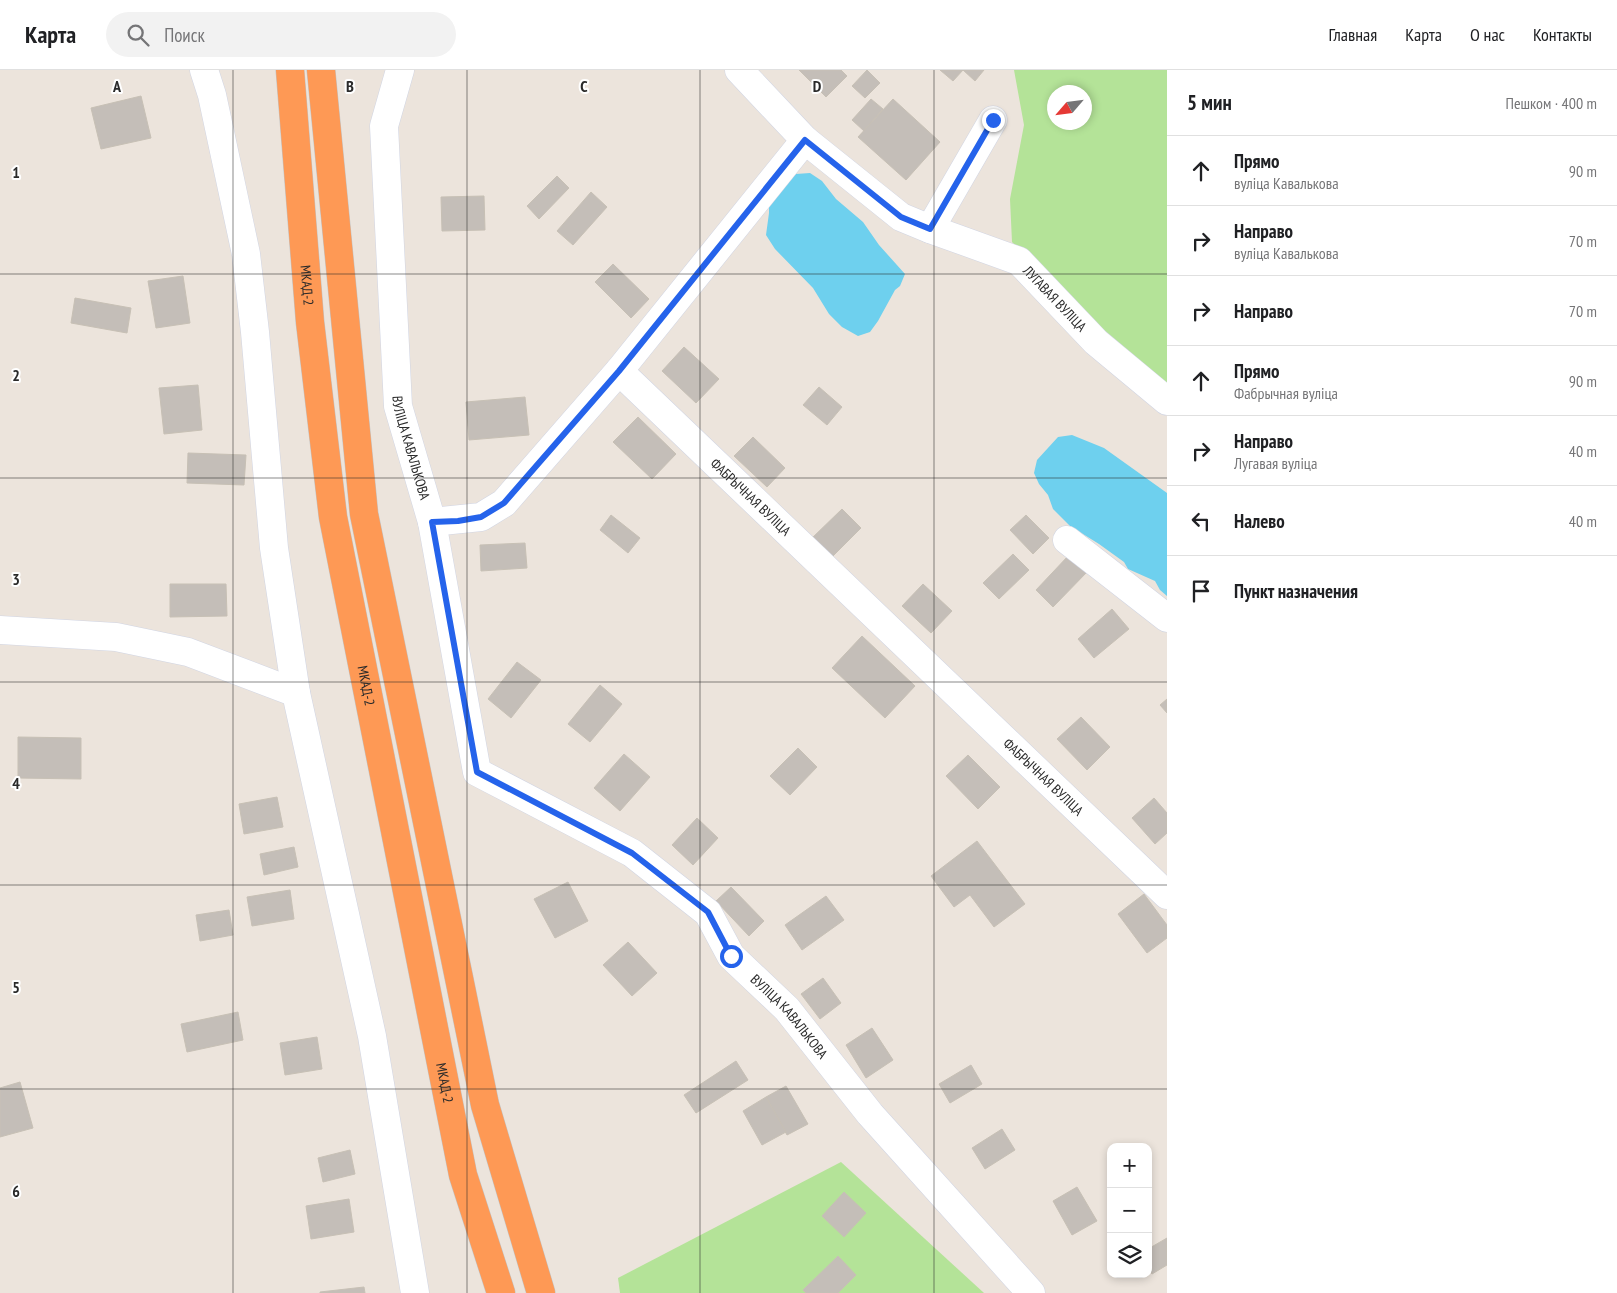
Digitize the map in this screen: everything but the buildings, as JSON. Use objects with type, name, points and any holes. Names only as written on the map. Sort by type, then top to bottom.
[{"type":"highway","name":"МКАД-2","points":[[290,70],[310,322],[333,517],[463,1175],[501,1293]]},
{"type":"highway","points":[[321,70],[364,514],[485,1104],[541,1293]]},
{"type":"highway","points":[[463,1175],[481,1293]]},
{"type":"street","points":[[204,70],[212,95],[246,254],[255,332],[274,548],[296,693],[372,1036],[415,1293]]},
{"type":"street","name":"ВУЛІЦА КАВАЛЬКОВА","points":[[400,70],[384,126],[398,406],[432,522],[477,772],[632,853],[708,912],[731,956],[787,1009],[870,1114],[1031,1293]]},
{"type":"street","points":[[432,522],[458,521],[481,517],[504,503],[619,371],[805,140],[739,70]]},
{"type":"street","points":[[930,229],[993,120]]},
{"type":"street","name":"ЛУГАВАЯ ВУЛІЦА","points":[[805,140],[901,217],[1019,261],[1096,342],[1167,401]]},
{"type":"street","name":"ФАБРЫЧНАЯ ВУЛІЦА","points":[[619,371],[1167,895]]},
{"type":"street","points":[[1067,540],[1167,618]]},
{"type":"street","points":[[0,630],[116,637],[188,652],[296,693]]},
{"type":"green space","points":[[1014,70],[1167,70],[1167,389],[1104,336],[1012,242],[1010,199],[1024,125]]},
{"type":"green space","points":[[841,1162],[984,1293],[620,1293],[618,1278]]},
{"type":"water","points":[[810,173],[822,181],[836,199],[863,222],[879,245],[905,274],[900,286],[895,290],[870,332],[858,336],[842,327],[829,314],[813,288],[775,249],[766,235],[769,199],[796,174]]},
{"type":"water","points":[[1072,435],[1104,448],[1167,493],[1167,596],[1160,590],[1155,581],[1128,569],[1124,562],[1070,526],[1053,509],[1048,495],[1039,484],[1034,473],[1037,460],[1058,437]]},
{"type":"route","points":[[731,956],[708,912],[632,853],[477,772],[432,522],[458,521],[481,517],[504,503],[619,371],[805,140],[901,217],[930,229],[993,120]]}]
